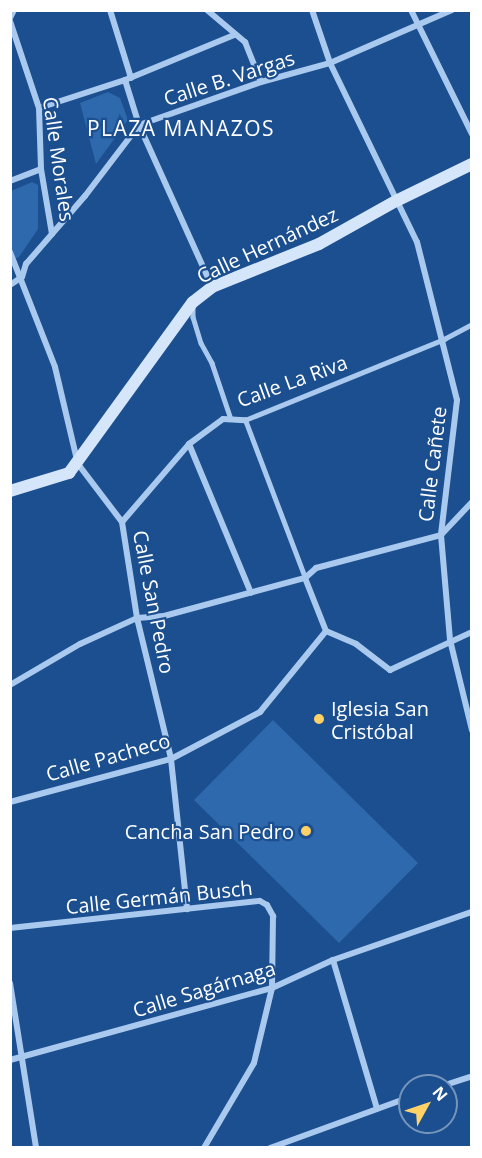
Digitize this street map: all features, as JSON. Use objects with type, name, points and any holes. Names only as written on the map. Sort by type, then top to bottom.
[{"type":"main road","name":"Calle Hernández","points":[[10,491],[69,473],[78,464],[193,302],[212,287],[319,244],[396,201],[471,164]]},
{"type":"street","points":[[10,20],[14,10]]},
{"type":"street","points":[[110,10],[139,125],[212,287]]},
{"type":"street","points":[[207,10],[245,42],[261,82]]},
{"type":"street","name":"Calle Cañete","points":[[312,10],[330,63],[417,242],[444,339],[457,400],[441,535],[450,640],[471,729]]},
{"type":"street","points":[[411,10],[416,25],[471,134]]},
{"type":"street","name":"Calle B. Vargas","points":[[139,125],[261,82],[330,63],[452,10]]},
{"type":"street","name":"Calle Morales","points":[[10,20],[39,108],[41,169],[52,234]]},
{"type":"street","points":[[39,108],[128,79],[234,35]]},
{"type":"street","points":[[10,285],[22,277],[26,264],[139,125]]},
{"type":"street","points":[[10,181],[41,169]]},
{"type":"street","name":"Calle San Pedro","points":[[10,252],[22,277],[55,368],[78,464],[122,522],[137,618],[171,759],[187,909]]},
{"type":"street","name":"Calle La Riva","points":[[122,522],[189,444],[223,419],[244,420]]},
{"type":"street","points":[[189,444],[251,593]]},
{"type":"street","points":[[10,685],[80,644],[137,618],[164,616],[251,593],[305,578],[316,568],[441,535],[471,502]]},
{"type":"street","points":[[305,578],[326,632],[356,644],[390,670],[471,632]]},
{"type":"street","name":"Calle Pacheco","points":[[10,802],[171,759],[260,712],[326,632]]},
{"type":"street","name":"Calle Germán Busch","points":[[10,928],[260,901],[267,905],[273,916],[272,988],[254,1064],[204,1148]]},
{"type":"street","name":"Calle Sagárnaga","points":[[10,1060],[272,988],[333,960],[471,912]]},
{"type":"street","points":[[333,960],[377,1109]]},
{"type":"street","points":[[10,982],[36,1148]]},
{"type":"street","points":[[270,1148],[398,1102]]},
{"type":"lane","points":[[193,302],[193,317],[201,343],[213,363],[231,419]]},
{"type":"lane","name":"Calle La Riva","points":[[244,420],[444,339],[471,324]]},
{"type":"lane","points":[[244,420],[305,578]]},
{"type":"shaded area","points":[[108,92],[120,98],[128,120],[96,164],[80,103]]},
{"type":"shaded area","points":[[32,182],[38,185],[38,229],[19,257],[13,260],[11,254],[11,191]]},
{"type":"shaded area","name":"Cancha San Pedro","points":[[273,720],[418,863],[339,943],[194,800]]},
{"type":"place","name":"Iglesia San Cristóbal","points":[[319,719]]},
{"type":"place","name":"Cancha San Pedro","points":[[306,831]]},
{"type":"district","name":"PLAZA MANAZOS","points":[[181,128]]}]
